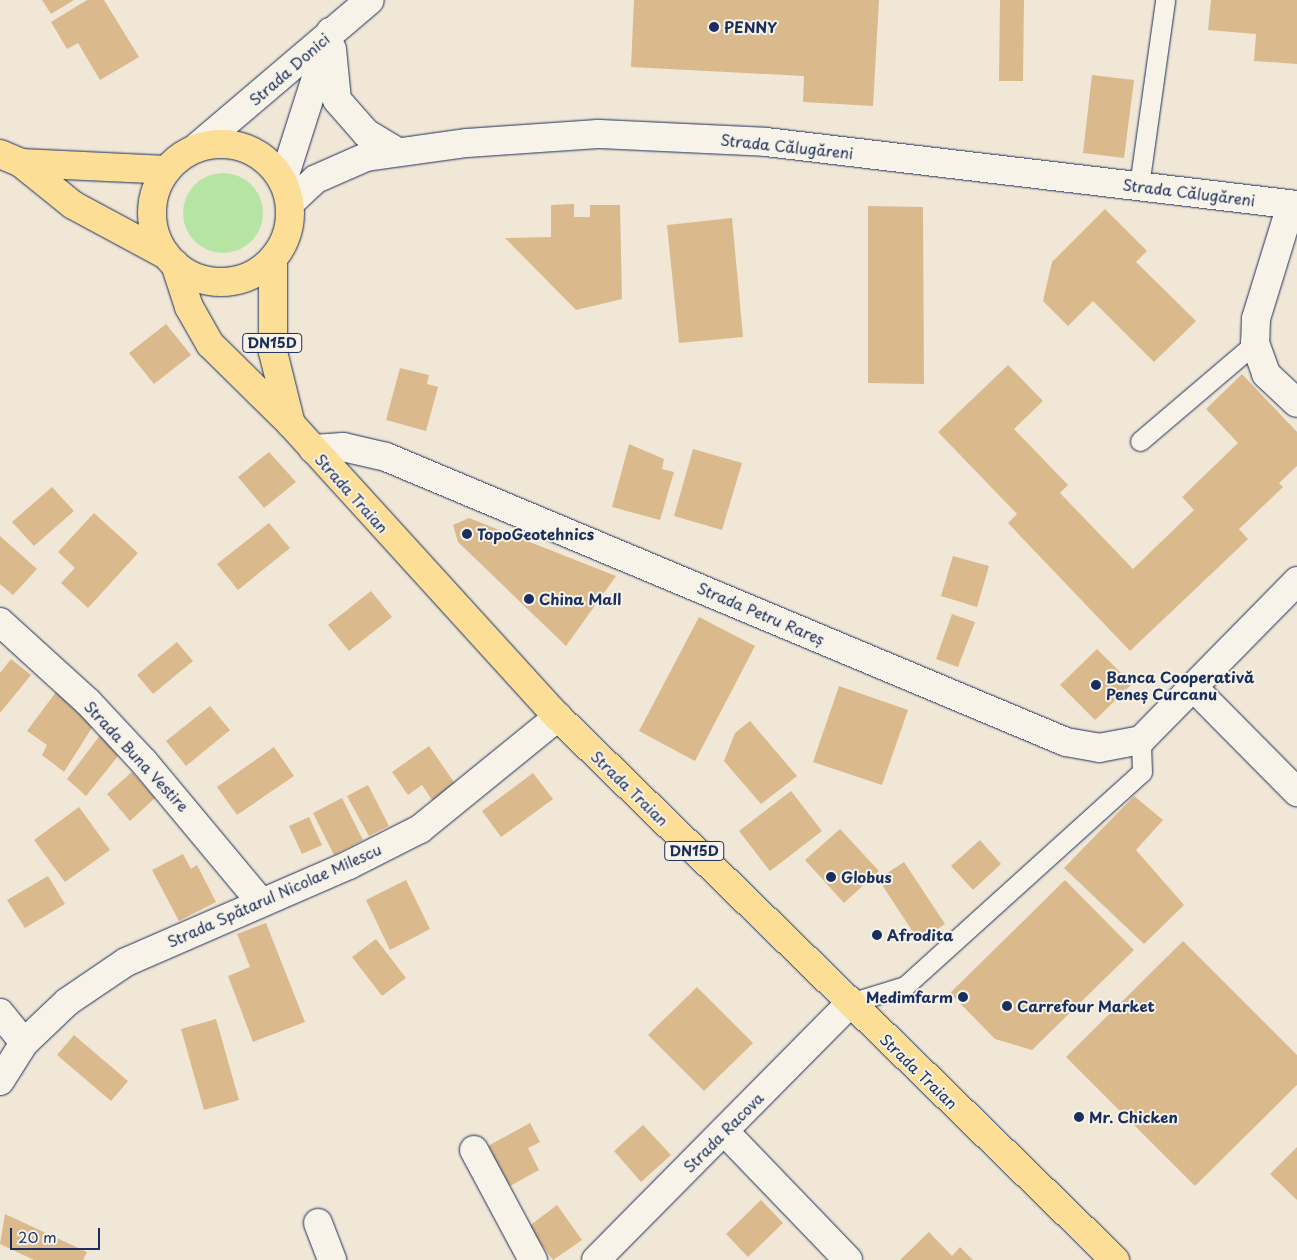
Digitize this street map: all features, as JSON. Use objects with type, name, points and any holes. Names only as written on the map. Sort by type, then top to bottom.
[{"type":"main road","points":[[10,159],[73,205],[171,259],[190,274],[225,282],[242,278],[272,259],[285,239],[286,192],[270,164],[241,146],[196,148],[167,170],[152,203],[155,230],[171,259]]},
{"type":"main road","points":[[10,159],[167,170]]},
{"type":"main road","name":"Strada Traian","points":[[171,259],[189,307],[210,344],[291,424],[558,717],[1115,1260]]},
{"type":"main road","name":"Strada Traian","points":[[272,259],[273,352],[291,424]]},
{"type":"street","points":[[370,0],[332,30],[337,100],[366,133],[396,151]]},
{"type":"street","name":"Strada Donici","points":[[196,148],[332,30]]},
{"type":"street","name":"Strada Donici","points":[[286,192],[332,30]]},
{"type":"street","name":"Strada Călugăreni","points":[[286,192],[339,165],[396,151],[540,136],[669,135],[766,142],[1294,205]]},
{"type":"street","points":[[1294,205],[1256,319],[1255,343],[1266,374],[1297,403]]},
{"type":"street","name":"Strada Petru Rareș","points":[[313,450],[343,447],[386,457],[1066,742],[1099,748],[1141,740]]},
{"type":"street","points":[[1141,740],[1297,581]]},
{"type":"street","name":"Strada Buna Vestire","points":[[0,622],[137,755],[228,858],[260,901]]},
{"type":"street","points":[[1193,686],[1297,792]]},
{"type":"street","name":"Strada Spătarul Nicolae Milescu","points":[[0,1081],[24,1043],[68,1002],[126,962],[420,828],[558,717]]},
{"type":"street","name":"Strada Racova","points":[[596,1260],[850,1003]]},
{"type":"street","points":[[0,1013],[24,1043]]},
{"type":"street","points":[[724,1131],[848,1260]]},
{"type":"street","points":[[474,1150],[533,1260]]},
{"type":"street","points":[[318,1223],[332,1260]]},
{"type":"lane","points":[[1139,186],[1165,0]]},
{"type":"lane","points":[[1140,441],[1255,343]]},
{"type":"lane","points":[[850,1003],[905,986],[1142,772],[1141,740]]},
{"type":"green space","points":[[223,173],[238,176],[251,185],[260,198],[263,213],[260,228],[251,241],[238,250],[223,253],[208,250],[195,241],[186,228],[183,213],[186,198],[195,185],[208,176]]},
{"type":"building","points":[[42,0],[74,0],[51,14]]},
{"type":"building","points":[[87,0],[104,0],[139,57],[100,80],[78,43],[67,49],[51,22]]},
{"type":"building","points":[[634,0],[879,0],[873,106],[803,102],[804,76],[631,67]]},
{"type":"building","points":[[1000,0],[1024,0],[1023,81],[999,81]]},
{"type":"building","points":[[1211,0],[1297,0],[1297,64],[1254,61],[1256,34],[1208,30]]},
{"type":"building","points":[[1092,75],[1134,80],[1124,158],[1083,153]]},
{"type":"building","points":[[574,204],[574,217],[590,217],[590,205],[620,205],[622,299],[576,310],[505,238],[551,237],[551,205]]},
{"type":"building","points":[[868,206],[923,207],[924,384],[868,383]]},
{"type":"building","points":[[1105,209],[1147,251],[1136,262],[1196,321],[1154,362],[1093,301],[1068,326],[1043,301],[1052,262]]},
{"type":"building","points":[[732,218],[743,337],[679,343],[667,225]]},
{"type":"building","points":[[166,324],[191,355],[154,384],[129,353]]},
{"type":"building","points":[[1008,365],[1043,401],[1014,429],[1068,485],[1060,493],[1133,569],[1194,510],[1182,497],[1238,443],[1206,409],[1242,374],[1297,432],[1297,466],[1279,483],[1283,487],[1239,529],[1248,539],[1130,651],[1008,523],[1017,514],[938,432]]},
{"type":"building","points":[[400,368],[429,375],[427,384],[438,387],[426,431],[386,420]]},
{"type":"building","points":[[629,444],[664,459],[662,469],[674,472],[660,520],[612,507]]},
{"type":"building","points":[[693,449],[742,463],[722,530],[674,516]]},
{"type":"building","points":[[269,452],[296,482],[264,508],[238,477]]},
{"type":"building","points":[[52,487],[74,511],[34,546],[12,522]]},
{"type":"building","points":[[94,513],[138,553],[88,608],[61,583],[75,568],[58,552]]},
{"type":"building","points":[[469,518],[616,576],[566,646],[458,542],[453,525]]},
{"type":"building","points":[[269,523],[290,548],[238,590],[217,564]]},
{"type":"building","points":[[0,536],[37,569],[13,595],[0,584]]},
{"type":"building","points":[[953,556],[989,566],[977,607],[941,596]]},
{"type":"building","points":[[371,591],[392,617],[349,651],[328,625]]},
{"type":"building","points":[[952,614],[975,622],[958,667],[936,659]]},
{"type":"building","points":[[699,617],[755,646],[695,761],[639,731]]},
{"type":"building","points":[[177,642],[193,661],[153,694],[137,675]]},
{"type":"building","name":"Banca Cooperativă Peneș Curcanu","points":[[1097,649],[1132,684],[1095,720],[1060,685]]},
{"type":"building","points":[[11,659],[31,675],[0,713],[0,673]]},
{"type":"building","points":[[839,686],[908,710],[882,785],[813,762]]},
{"type":"building","points":[[56,692],[93,726],[64,772],[42,755],[47,745],[27,731]]},
{"type":"building","points":[[210,706],[230,730],[186,766],[166,741]]},
{"type":"building","points":[[750,721],[797,776],[761,804],[724,761],[735,733]]},
{"type":"building","points":[[101,734],[118,756],[86,796],[67,779]]},
{"type":"building","points":[[429,746],[460,791],[437,807],[422,785],[408,795],[392,772]]},
{"type":"building","points":[[274,747],[294,776],[237,815],[217,787]]},
{"type":"building","points":[[132,772],[155,798],[130,821],[107,794]]},
{"type":"building","points":[[533,773],[553,799],[501,837],[482,811]]},
{"type":"building","points":[[368,785],[389,826],[369,836],[347,796]]},
{"type":"building","points":[[791,791],[822,831],[770,871],[739,831]]},
{"type":"building","points":[[1134,796],[1163,820],[1136,850],[1184,905],[1144,944],[1064,868]]},
{"type":"building","points":[[342,798],[363,840],[334,855],[313,813]]},
{"type":"building","points":[[79,807],[110,850],[65,882],[34,840]]},
{"type":"building","points":[[309,817],[322,845],[302,854],[289,826]]},
{"type":"building","points":[[840,829],[879,871],[844,903],[805,860]]},
{"type":"building","points":[[980,840],[1001,864],[973,890],[951,866]]},
{"type":"building","points":[[183,854],[191,869],[197,865],[216,902],[179,921],[152,870]]},
{"type":"building","points":[[904,862],[945,924],[919,941],[878,879]]},
{"type":"building","points":[[48,876],[65,904],[25,928],[7,900]]},
{"type":"building","points":[[406,880],[430,929],[390,950],[366,900]]},
{"type":"building","points":[[1065,880],[1134,950],[1032,1050],[995,1039],[950,993]]},
{"type":"building","points":[[266,923],[305,1022],[253,1042],[228,976],[250,967],[237,934]]},
{"type":"building","points":[[376,939],[406,978],[382,996],[352,957]]},
{"type":"building","points":[[1183,941],[1297,1055],[1297,1085],[1195,1186],[1066,1057]]},
{"type":"building","points":[[697,987],[753,1043],[704,1091],[648,1035]]},
{"type":"building","points":[[216,1019],[239,1100],[204,1110],[181,1029]]},
{"type":"building","points":[[74,1035],[128,1081],[111,1101],[57,1055]]},
{"type":"building","points":[[530,1123],[540,1142],[528,1148],[539,1170],[510,1186],[488,1146]]},
{"type":"building","points":[[643,1125],[671,1155],[641,1182],[614,1151]]},
{"type":"building","points":[[1297,1147],[1297,1200],[1270,1174]]},
{"type":"building","points":[[761,1200],[783,1223],[748,1257],[726,1234]]},
{"type":"building","points":[[557,1205],[582,1240],[553,1260],[528,1227]]},
{"type":"building","points":[[5,1214],[87,1252],[83,1260],[34,1260],[0,1244]]},
{"type":"building","points":[[929,1232],[952,1256],[960,1247],[973,1260],[900,1260]]},
{"type":"place","name":"PENNY","points":[[714,27]]},
{"type":"place","name":"TopoGeotehnics","points":[[467,534]]},
{"type":"place","name":"China Mall","points":[[529,599]]},
{"type":"place","name":"Banca Cooperativă Peneș Curcanu","points":[[1096,685]]},
{"type":"place","name":"Globus","points":[[831,877]]},
{"type":"place","name":"Afrodita","points":[[877,935]]},
{"type":"place","name":"Medimfarm","points":[[963,997]]},
{"type":"place","name":"Carrefour Market","points":[[1007,1006]]},
{"type":"place","name":"Mr. Chicken","points":[[1079,1117]]}]
